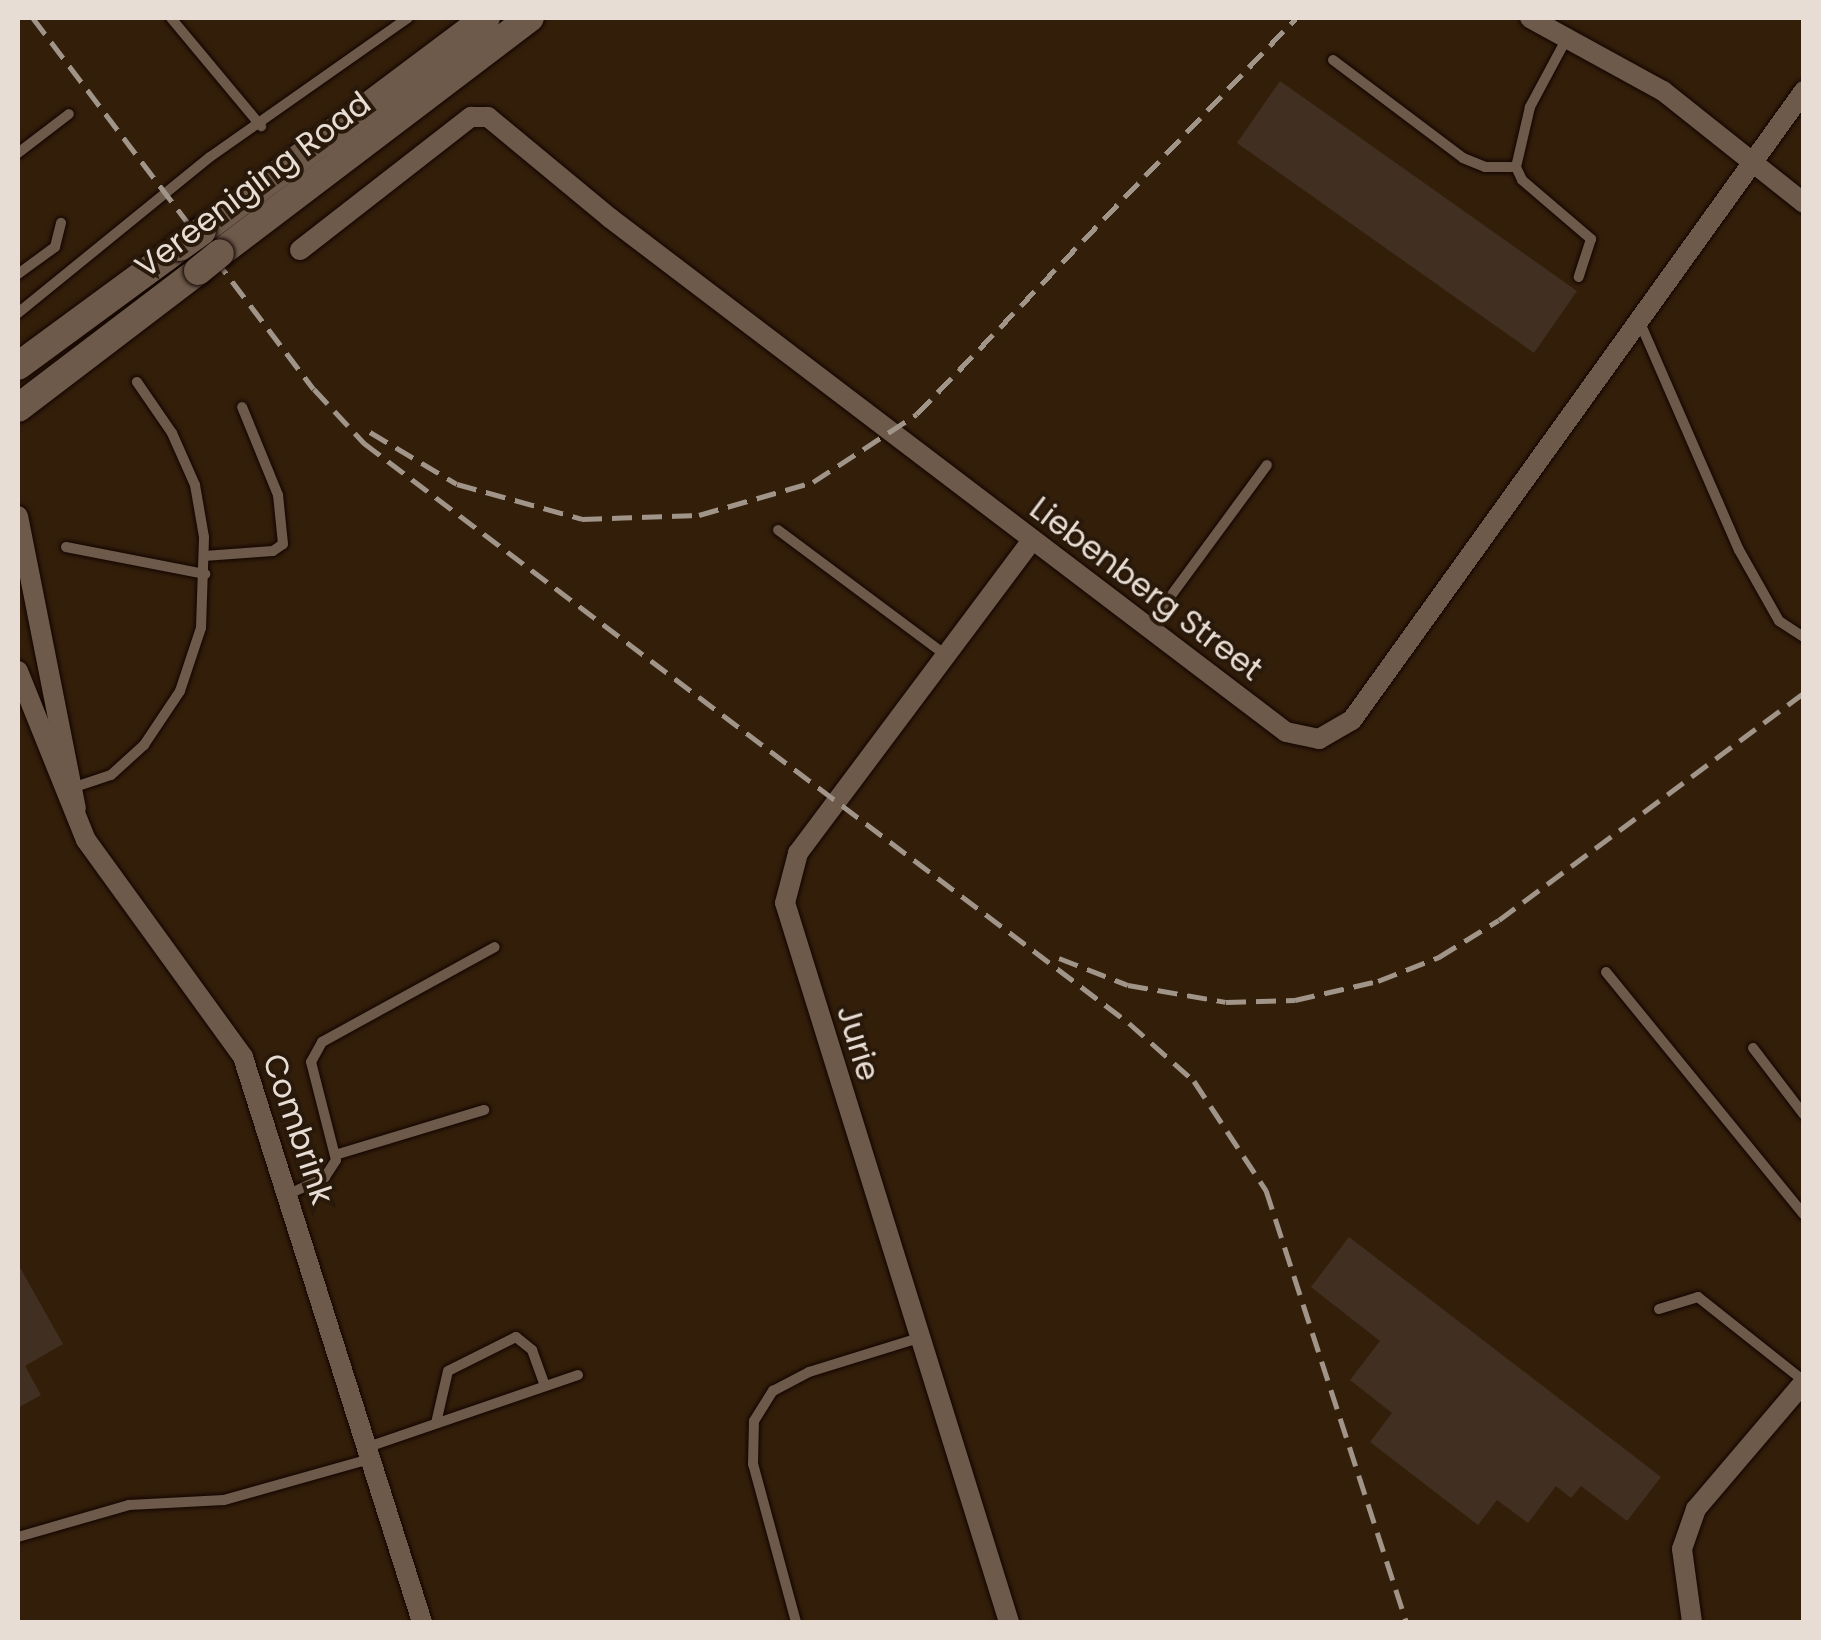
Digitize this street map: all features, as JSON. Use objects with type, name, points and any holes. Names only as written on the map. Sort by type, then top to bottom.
[{"type":"main road","name":"Vereeniging Road","points":[[18,366],[486,18]]},
{"type":"main road","name":"Vereeniging Road","points":[[18,420],[26,402],[530,18]]},
{"type":"street","points":[[1530,18],[1663,91],[1804,203]]},
{"type":"street","name":"Liebenberg Street","points":[[300,250],[471,117],[488,116],[1031,541],[1286,732],[1319,739],[1339,732],[1750,159],[1804,91]]},
{"type":"street","points":[[18,516],[69,789]]},
{"type":"street","name":"Jurie","points":[[1009,1622],[785,903],[798,853],[1031,541]]},
{"type":"street","points":[[20,621],[44,664]]},
{"type":"street","points":[[18,671],[69,789]]},
{"type":"street","name":"Combrink","points":[[69,789],[86,840],[244,1056],[422,1622]]},
{"type":"street","points":[[1692,1622],[1682,1549],[1708,1492],[1804,1381]]},
{"type":"lane","points":[[171,18],[260,126]]},
{"type":"lane","points":[[18,313],[195,169],[408,18]]},
{"type":"lane","points":[[1569,36],[1530,108],[1516,167],[1522,180],[1591,239],[1592,252],[1579,277]]},
{"type":"lane","points":[[1333,60],[1463,158],[1485,167],[1516,167]]},
{"type":"lane","points":[[18,153],[69,114]]},
{"type":"lane","points":[[18,274],[55,247],[61,223]]},
{"type":"lane","points":[[1638,318],[1739,550],[1780,620],[1804,637]]},
{"type":"lane","points":[[69,789],[127,762],[180,691],[201,628],[205,574],[194,485],[172,433],[138,382]]},
{"type":"lane","points":[[204,556],[273,551],[283,544],[278,495],[242,408]]},
{"type":"lane","points":[[1148,628],[1267,465]]},
{"type":"lane","points":[[778,530],[947,656]]},
{"type":"lane","points":[[66,546],[205,574]]},
{"type":"lane","points":[[289,1194],[333,1170],[334,1155],[314,1053],[364,1015],[495,948]]},
{"type":"lane","points":[[1606,972],[1804,1215]]},
{"type":"lane","points":[[1754,1048],[1804,1116]]},
{"type":"lane","points":[[334,1155],[484,1110]]},
{"type":"lane","points":[[1659,1309],[1698,1297],[1804,1381]]},
{"type":"lane","points":[[436,1424],[448,1371],[516,1338],[532,1350],[545,1386]]},
{"type":"lane","points":[[796,1622],[754,1464],[754,1421],[773,1390],[808,1372],[920,1338]]},
{"type":"lane","points":[[18,1537],[129,1505],[224,1500],[370,1453],[436,1424],[578,1375]]},
{"type":"shaded area","points":[[18,18],[1803,18],[1803,1622],[18,1622]]},
{"type":"building","points":[[1280,81],[1577,291],[1534,353],[1237,143]]},
{"type":"building","points":[[1349,1237],[1661,1477],[1627,1521],[1581,1486],[1571,1498],[1556,1486],[1528,1523],[1497,1500],[1478,1525],[1370,1442],[1392,1413],[1350,1380],[1380,1341],[1311,1287]]},
{"type":"building","points":[[18,1264],[63,1344],[25,1366],[41,1395],[18,1408]]},
{"type":"railway","points":[[33,18],[314,389],[364,443],[1129,1023],[1194,1081],[1266,1190],[1406,1622]]},
{"type":"railway","points":[[370,432],[457,484],[582,519],[699,515],[813,482],[917,414],[1296,18]]},
{"type":"railway","points":[[1059,958],[1128,985],[1226,1002],[1295,1000],[1378,981],[1439,957],[1499,920],[1804,693]]}]
